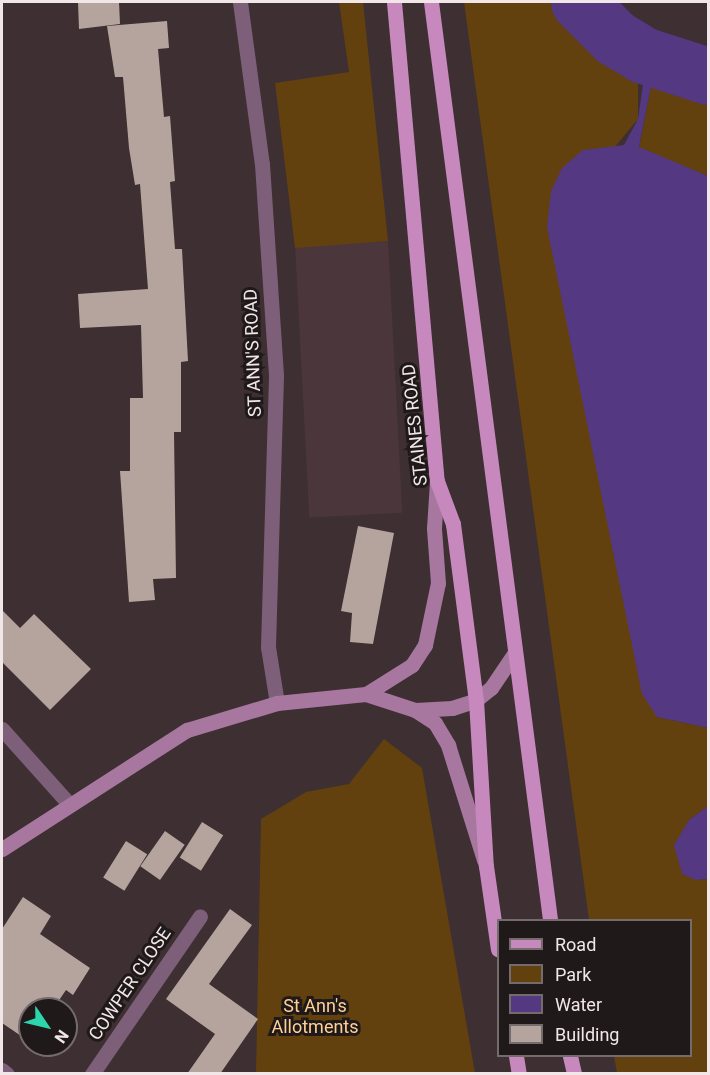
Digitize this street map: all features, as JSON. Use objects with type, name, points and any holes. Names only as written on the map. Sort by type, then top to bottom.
[{"type":"main road","name":"STAINES ROAD","points":[[394,2],[437,481],[453,524],[476,700],[486,866],[497,942]]},
{"type":"main road","points":[[431,2],[550,919]]},
{"type":"main road","points":[[366,694],[412,665],[425,645],[438,583],[434,528],[437,481]]},
{"type":"main road","points":[[416,710],[452,708],[476,700],[491,688],[514,654]]},
{"type":"main road","points":[[2,849],[187,730],[277,704],[366,694],[416,710],[435,723],[448,746],[486,866]]},
{"type":"main road","points":[[516,1057],[519,1074]]},
{"type":"main road","points":[[570,1057],[574,1074]]},
{"type":"street","name":"ST ANN'S ROAD","points":[[240,2],[262,164],[276,376],[268,646],[277,704]]},
{"type":"street","points":[[2,729],[69,804]]},
{"type":"street","name":"COWPER CLOSE","points":[[92,1074],[200,916]]},
{"type":"street","points":[[2,1070],[7,1074]]},
{"type":"shaded area","points":[[388,241],[402,513],[309,517],[295,246]]},
{"type":"green space","points":[[339,2],[363,2],[388,241],[295,248],[275,83],[349,72]]},
{"type":"green space","points":[[464,2],[559,2],[577,16],[585,38],[602,55],[638,71],[638,119],[614,148],[583,150],[657,717],[708,728],[708,806],[689,820],[696,880],[708,879],[708,1073],[617,1073],[614,1057],[692,1057],[692,919],[589,919]]},
{"type":"green space","points":[[654,70],[708,87],[708,176],[639,148]]},
{"type":"green space","name":"St Ann's Allotments","points":[[384,739],[422,768],[475,1073],[256,1073],[261,819],[306,792],[349,784]]},
{"type":"water","points":[[587,2],[642,41],[708,66],[708,85],[654,71],[639,147],[708,176],[708,728],[657,717],[642,694],[547,227],[551,191],[562,168],[583,150],[624,145],[638,119],[643,84],[638,71],[602,55],[585,38],[577,16]]},
{"type":"water","points":[[708,806],[708,879],[696,880],[682,874],[674,845],[689,820]]},
{"type":"building","points":[[78,2],[119,2],[120,24],[79,29]]},
{"type":"building","points":[[167,21],[169,48],[158,49],[164,117],[170,116],[175,181],[170,182],[175,249],[182,249],[188,361],[181,362],[181,432],[174,432],[176,578],[153,579],[155,600],[129,602],[120,471],[130,471],[130,398],[143,398],[141,325],[80,328],[78,294],[148,289],[140,184],[135,185],[129,148],[123,77],[115,77],[107,26]]},
{"type":"building","points":[[358,526],[394,533],[373,644],[350,642],[352,613],[341,611]]},
{"type":"building","points":[[2,610],[20,628],[34,614],[91,669],[50,710],[2,662]]},
{"type":"building","points":[[202,822],[223,835],[201,871],[180,858]]},
{"type":"building","points":[[165,831],[185,845],[160,880],[140,866]]},
{"type":"building","points":[[126,841],[147,854],[124,891],[103,877]]},
{"type":"building","points":[[23,897],[51,916],[40,934],[90,968],[73,995],[66,990],[61,997],[18,997],[18,1034],[2,1023],[2,929]]},
{"type":"building","points":[[230,909],[252,925],[209,984],[258,1019],[220,1074],[187,1074],[215,1034],[166,999]]},
{"type":"waterway","points":[[579,2],[615,38],[643,55],[708,76]]}]
